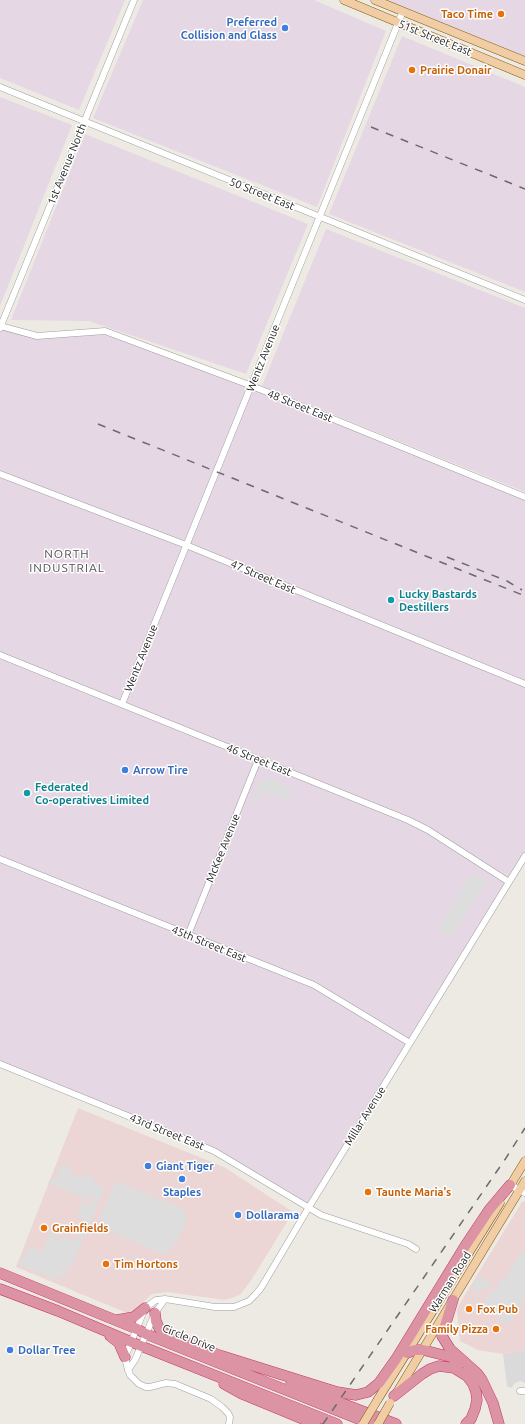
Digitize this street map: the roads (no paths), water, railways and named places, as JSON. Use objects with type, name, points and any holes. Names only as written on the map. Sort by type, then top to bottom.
[{"type":"highway","points":[[219,1355],[337,1392],[356,1395],[368,1392],[379,1383],[396,1359],[465,1246],[489,1210],[518,1189]]},
{"type":"highway","points":[[0,1273],[137,1329],[166,1334],[396,1424]]},
{"type":"highway","points":[[0,1289],[337,1424]]},
{"type":"highway","points":[[453,1300],[442,1336],[450,1349],[477,1373],[486,1387],[493,1403],[499,1424]]},
{"type":"highway","points":[[115,1320],[134,1317],[145,1308]]},
{"type":"highway","points":[[155,1313],[156,1322],[159,1328],[166,1334]]},
{"type":"highway","points":[[94,1326],[119,1343],[126,1357]]},
{"type":"highway","name":"Circle Drive","points":[[148,1331],[371,1424]]},
{"type":"highway","points":[[406,1353],[416,1350],[423,1350],[451,1357],[471,1368]]},
{"type":"highway","points":[[180,1361],[242,1394],[315,1424]]},
{"type":"highway","points":[[392,1400],[430,1369],[439,1366],[454,1368],[463,1372],[470,1379],[476,1392],[477,1400],[475,1409],[471,1419],[466,1424]]},
{"type":"highway","points":[[326,1397],[405,1424]]},
{"type":"highway","points":[[295,1416],[309,1424]]},
{"type":"main road","name":"51st Street East","points":[[344,0],[525,75]]},
{"type":"main road","name":"51st Street East","points":[[376,0],[525,61]]},
{"type":"main road","name":"Warman Road","points":[[378,1424],[518,1189],[525,1161]]},
{"type":"main road","name":"Warman Road","points":[[363,1424],[406,1353],[518,1189],[525,1181]]},
{"type":"street","name":"1st Avenue North","points":[[0,327],[134,0]]},
{"type":"street","name":"Wentz Avenue","points":[[122,704],[403,11]]},
{"type":"street","name":"50 Street East","points":[[0,87],[525,300]]},
{"type":"street","name":"48 Street East","points":[[0,327],[37,336],[105,331],[252,386],[525,497]]},
{"type":"street","name":"47 Street East","points":[[0,474],[186,545],[525,684]]},
{"type":"street","name":"46 Street East","points":[[0,656],[122,704],[418,825],[509,882]]},
{"type":"street","name":"McKee Avenue","points":[[188,935],[258,760]]},
{"type":"street","name":"Millar Avenue","points":[[164,1299],[215,1307],[234,1307],[249,1301],[261,1288],[309,1207],[525,856]]},
{"type":"street","name":"45th Street East","points":[[0,859],[314,985],[410,1043]]},
{"type":"street","name":"43rd Street East","points":[[0,1064],[214,1151],[321,1215],[408,1244],[416,1249]]},
{"type":"street","points":[[128,1370],[135,1360],[137,1329],[145,1308],[156,1300],[164,1299]]},
{"type":"street","points":[[164,1299],[155,1313],[148,1331],[126,1357],[128,1370],[136,1381],[142,1386],[150,1387],[164,1384],[175,1384],[211,1399],[228,1413],[230,1417],[229,1424]]},
{"type":"railway","points":[[371,127],[525,189]]},
{"type":"railway","points":[[98,424],[525,596]]},
{"type":"railway","points":[[447,557],[507,581],[522,590]]},
{"type":"railway","points":[[323,1424],[506,1158],[525,1128]]},
{"type":"place","name":"Taco Time","points":[[501,14]]},
{"type":"place","name":"Preferred Collision and Glass","points":[[285,28]]},
{"type":"place","name":"Prairie Donair","points":[[412,70]]},
{"type":"place","name":"Lucky Bastards Destillers","points":[[391,600]]},
{"type":"place","name":"Arrow Tire","points":[[125,770]]},
{"type":"place","name":"Federated Co-operatives Limited","points":[[27,793]]},
{"type":"place","name":"Giant Tiger","points":[[148,1166]]},
{"type":"place","name":"Staples","points":[[182,1179]]},
{"type":"place","name":"Taunte Maria's","points":[[368,1192]]},
{"type":"place","name":"Dollarama","points":[[238,1215]]},
{"type":"place","name":"Grainfields","points":[[44,1228]]},
{"type":"place","name":"Tim Hortons","points":[[106,1264]]},
{"type":"place","name":"Fox Pub","points":[[469,1309]]},
{"type":"place","name":"Family Pizza","points":[[496,1329]]},
{"type":"place","name":"Dollar Tree","points":[[10,1350]]},
{"type":"district","name":"NORTH INDUSTRIAL","points":[[67,561]]}]
